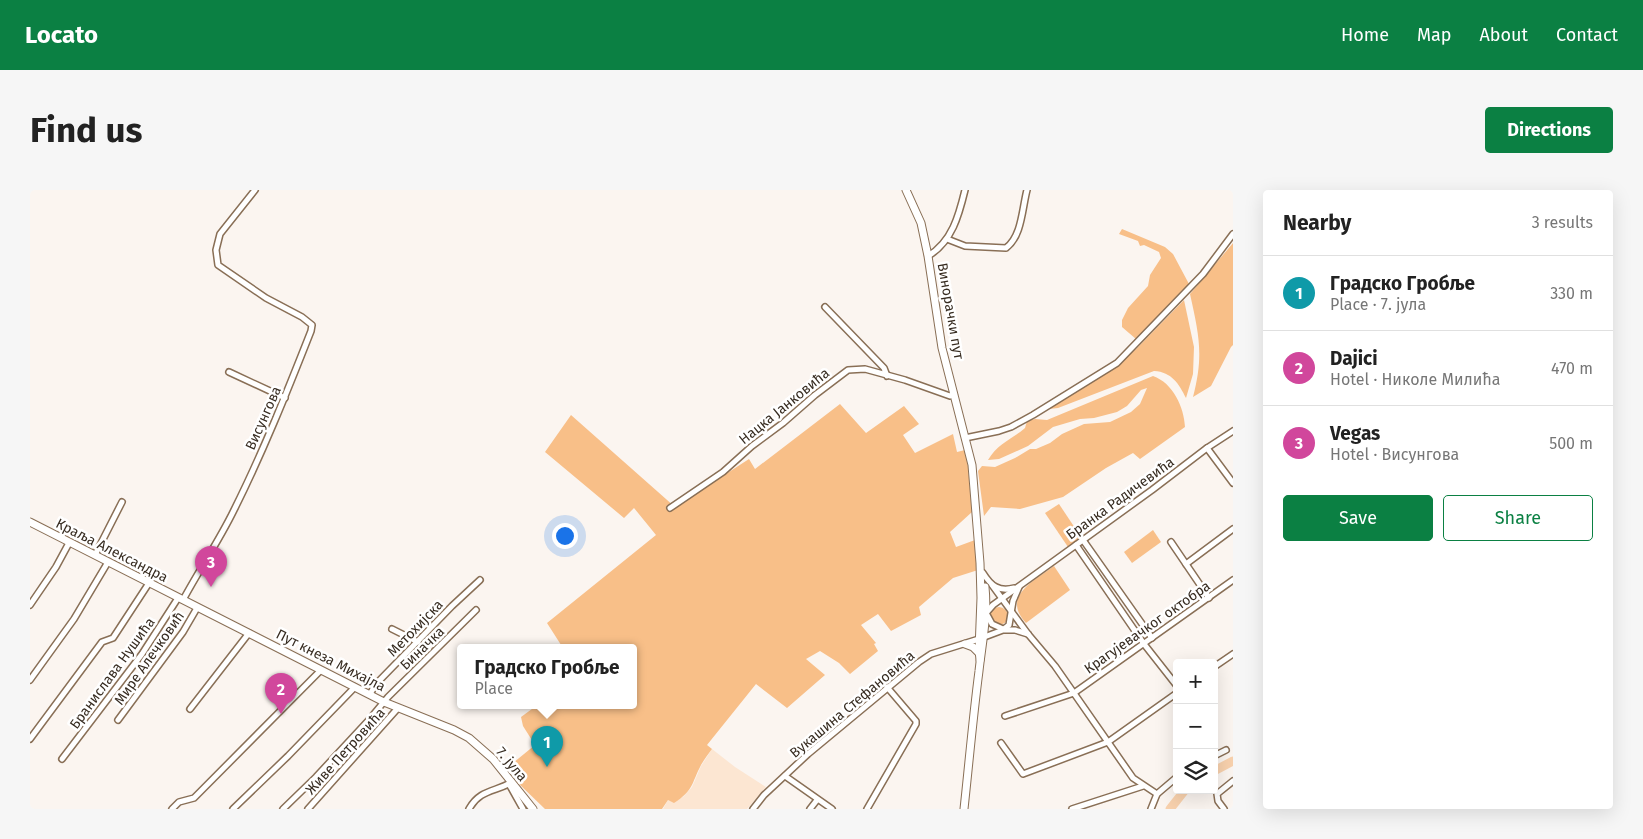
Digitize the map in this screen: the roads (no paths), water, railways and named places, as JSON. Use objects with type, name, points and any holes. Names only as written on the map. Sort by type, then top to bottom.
[{"type":"street","name":"Висунгова","points":[[180,599],[233,512],[274,425],[312,325],[302,317],[266,298],[218,265],[216,250],[220,234],[255,190]]},
{"type":"street","name":"Винорачки пут","points":[[906,190],[921,222],[942,348],[972,465],[980,563]]},
{"type":"street","points":[[928,256],[935,252],[947,239],[957,221],[965,190]]},
{"type":"street","points":[[947,239],[965,246],[1006,248],[1012,244],[1018,228],[1027,190]]},
{"type":"street","points":[[965,438],[1011,427],[1117,362],[1203,274],[1233,234]]},
{"type":"street","points":[[825,306],[884,368],[888,376]]},
{"type":"street","name":"Нацка Јанковића","points":[[670,508],[718,476],[752,446],[848,370],[865,369],[905,380],[950,396],[954,394]]},
{"type":"street","points":[[229,372],[285,398]]},
{"type":"street","name":"Бранка Радичевића","points":[[993,606],[1233,430]]},
{"type":"street","points":[[1207,448],[1233,483]]},
{"type":"street","points":[[95,555],[122,502]]},
{"type":"street","name":"Краља Александра","points":[[30,522],[180,599]]},
{"type":"street","points":[[1186,564],[1233,529]]},
{"type":"street","points":[[1084,540],[1152,638]]},
{"type":"street","points":[[1171,542],[1209,598]]},
{"type":"street","points":[[30,605],[56,567],[69,543]]},
{"type":"street","points":[[1076,545],[1144,644],[1173,681]]},
{"type":"street","points":[[30,680],[74,619],[108,562]]},
{"type":"street","points":[[979,640],[986,613],[983,573],[980,563]]},
{"type":"street","points":[[964,809],[980,655],[980,563]]},
{"type":"street","points":[[983,573],[1028,634],[1055,666],[1133,778],[1157,794]]},
{"type":"street","name":"Метохијска","points":[[370,694],[376,684],[480,580]]},
{"type":"street","name":"Крагујевачког октобра","points":[[1005,716],[1074,693],[1233,580]]},
{"type":"street","points":[[30,739],[102,642],[113,638],[149,584]]},
{"type":"street","points":[[992,585],[1004,590],[1019,586]]},
{"type":"street","points":[[1003,630],[1009,625],[1010,609],[1019,586]]},
{"type":"street","points":[[981,598],[992,624],[1003,630],[1014,630],[1028,634]]},
{"type":"street","name":"Пут кнеза Михајла","points":[[180,599],[384,702],[454,730],[469,738]]},
{"type":"street","name":"Бранислава Нушића","points":[[62,759],[142,654],[180,599]]},
{"type":"street","points":[[980,625],[986,613],[993,606],[1000,605],[1010,609]]},
{"type":"street","name":"Мире Алечковић","points":[[118,720],[177,640],[197,608]]},
{"type":"street","name":"Биначка","points":[[283,809],[316,777],[384,702],[476,610]]},
{"type":"street","points":[[392,629],[418,642]]},
{"type":"street","name":"Вукашина Стефановића","points":[[753,809],[764,795],[785,776],[887,687],[924,658],[1003,630]]},
{"type":"street","points":[[190,709],[249,633]]},
{"type":"street","points":[[965,644],[980,655]]},
{"type":"street","points":[[1218,664],[1233,654]]},
{"type":"street","points":[[172,809],[179,802],[194,798],[321,670]]},
{"type":"street","points":[[233,809],[355,687]]},
{"type":"street","points":[[867,809],[916,724],[916,721],[887,687]]},
{"type":"street","points":[[1001,743],[1023,774],[1108,742],[1173,696]]},
{"type":"street","name":"Живе Петровића","points":[[308,809],[398,708]]},
{"type":"street","name":"7. јула","points":[[469,738],[489,755],[533,809]]},
{"type":"street","points":[[1218,754],[1226,750]]},
{"type":"street","points":[[785,776],[832,809]]},
{"type":"street","points":[[1151,809],[1157,794],[1173,780]]},
{"type":"street","points":[[1224,809],[1218,801],[1216,794],[1233,782]]},
{"type":"street","points":[[469,809],[485,793],[510,783],[523,809]]},
{"type":"street","points":[[1072,809],[1143,786]]},
{"type":"street","points":[[810,809],[817,800]]},
{"type":"waterway","points":[[1218,769],[1233,761]]},
{"type":"waterway","points":[[1170,809],[1182,794]]},
{"type":"place","name":"Vegas","points":[[211,587]]},
{"type":"place","name":"Dajici","points":[[281,714]]},
{"type":"place","name":"Градско Гробље","points":[[547,767]]}]
